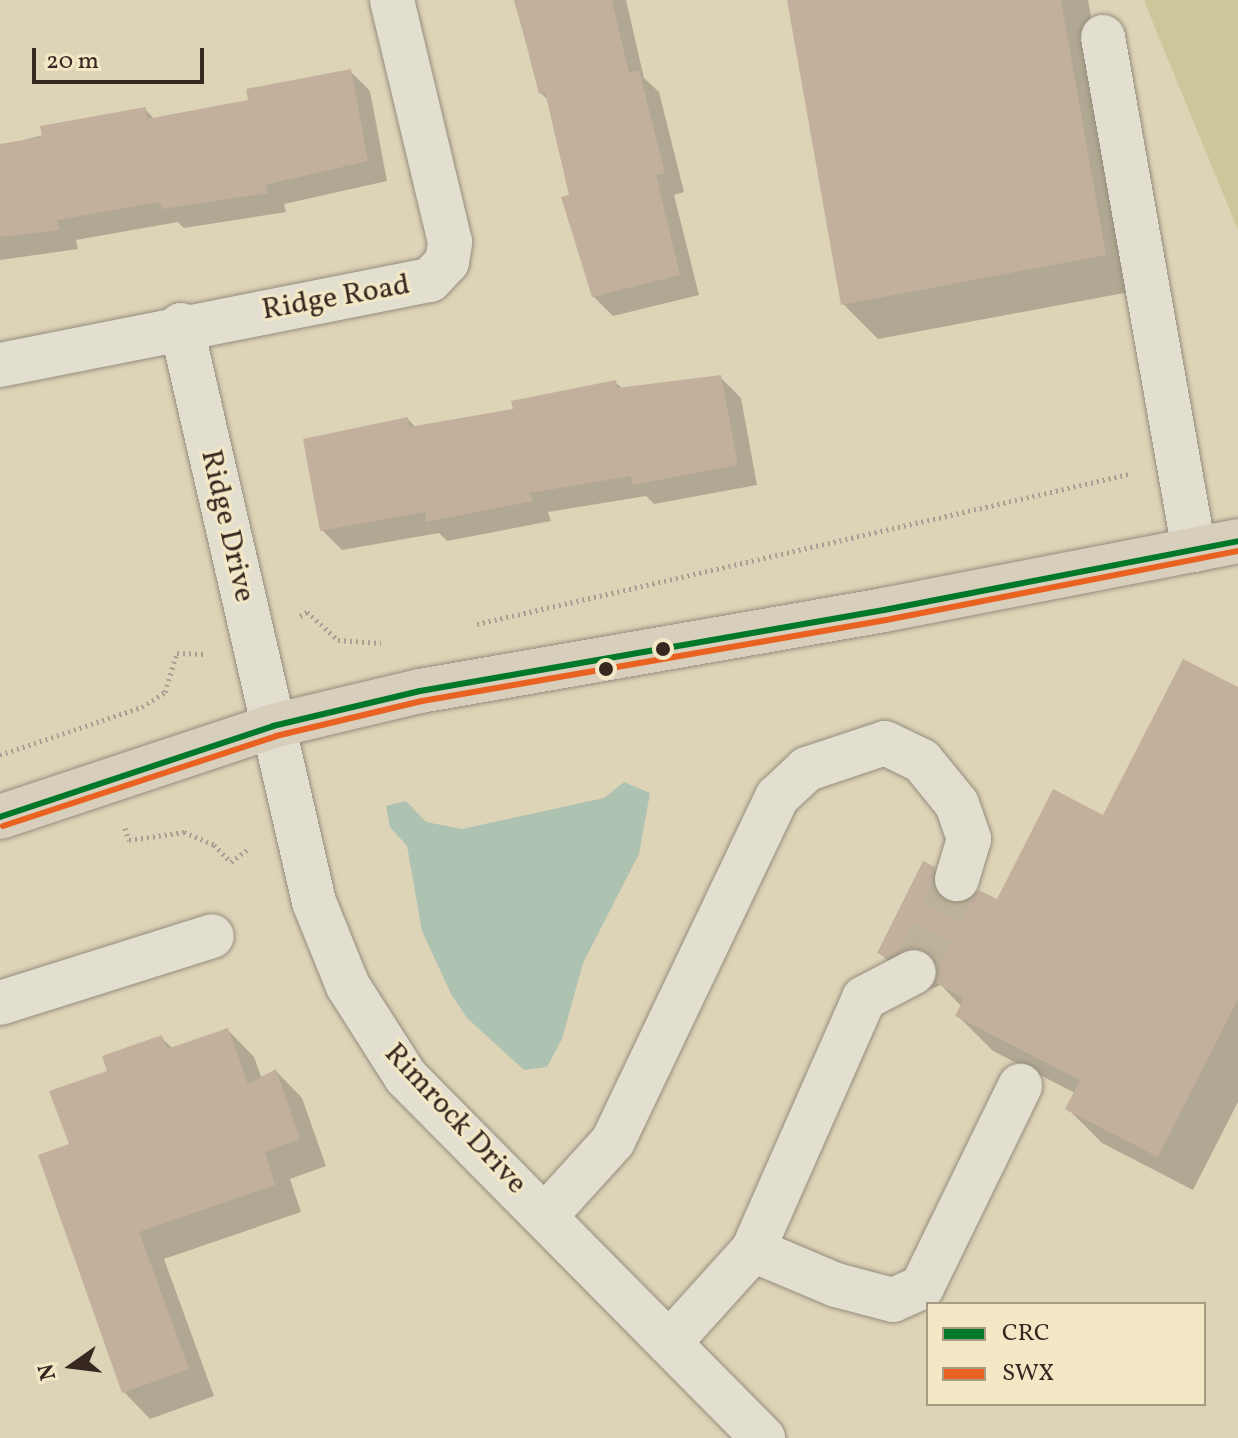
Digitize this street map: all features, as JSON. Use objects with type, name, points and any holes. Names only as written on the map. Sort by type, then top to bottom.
[{"type":"main road","points":[[0,817],[273,726],[420,691],[838,619],[1238,541]]},
{"type":"street","name":"Ridge Road","points":[[0,365],[181,325],[430,280],[447,262],[450,242],[392,0]]},
{"type":"street","points":[[1103,37],[1194,550]]},
{"type":"street","name":"Ridge Drive","points":[[181,325],[273,726]]},
{"type":"street","name":"Rimrock Drive","points":[[273,726],[314,902],[348,986],[406,1077],[546,1215],[763,1438]]},
{"type":"street","points":[[546,1215],[613,1141],[777,797],[807,769],[885,743],[922,761],[957,804],[969,839],[957,879]]},
{"type":"street","points":[[0,1003],[212,936]]},
{"type":"street","points":[[669,1343],[753,1250],[864,998],[914,972]]},
{"type":"street","points":[[753,1250],[836,1285],[893,1300],[922,1287],[1020,1086]]},
{"type":"path","points":[[469,626],[1146,470]]},
{"type":"path","points":[[287,623],[307,612],[338,640],[387,642]]},
{"type":"path","points":[[0,755],[142,707],[169,685],[177,653],[202,655]]},
{"type":"path","points":[[129,840],[184,832],[214,845],[231,862],[249,849]]},
{"type":"shaded area","points":[[1144,0],[1238,0],[1238,230],[1155,28]]},
{"type":"shaded area","points":[[624,782],[650,793],[639,854],[583,963],[562,1039],[547,1067],[524,1070],[467,1018],[451,994],[422,931],[407,846],[390,827],[386,806],[406,801],[426,822],[462,829],[604,798]]},
{"type":"building","points":[[515,0],[612,0],[629,73],[639,70],[665,173],[656,175],[680,275],[592,297],[561,197],[569,195],[545,92],[539,94]]},
{"type":"building","points":[[787,0],[1061,0],[1106,255],[841,305]]},
{"type":"building","points":[[351,69],[368,161],[265,185],[268,193],[162,209],[160,202],[57,220],[59,230],[0,237],[0,144],[42,137],[40,126],[146,107],[147,119],[248,100],[246,89]]},
{"type":"building","points":[[721,375],[738,465],[632,485],[631,476],[530,493],[533,501],[426,522],[425,512],[320,531],[303,439],[408,417],[409,427],[513,409],[511,401],[616,380],[617,388]]},
{"type":"building","points":[[1183,659],[1238,687],[1238,999],[1158,1157],[1065,1109],[1080,1080],[955,1016],[964,998],[936,983],[936,961],[928,951],[914,947],[887,958],[877,953],[923,861],[935,867],[933,885],[949,903],[963,903],[979,890],[997,899],[1053,789],[1103,815]]},
{"type":"building","points":[[228,1028],[248,1084],[276,1069],[300,1139],[265,1152],[275,1185],[139,1232],[189,1369],[122,1393],[38,1155],[69,1144],[49,1091],[107,1071],[102,1056],[162,1035],[167,1049]]},
{"type":"tunnel","points":[[914,972],[957,879]]},
{"type":"transit line","name":"CRC","points":[[0,817],[273,726],[420,691],[884,610],[1238,541]]},
{"type":"transit line","name":"SWX","points":[[3,826],[276,736],[422,701],[886,620],[1238,551]]}]
